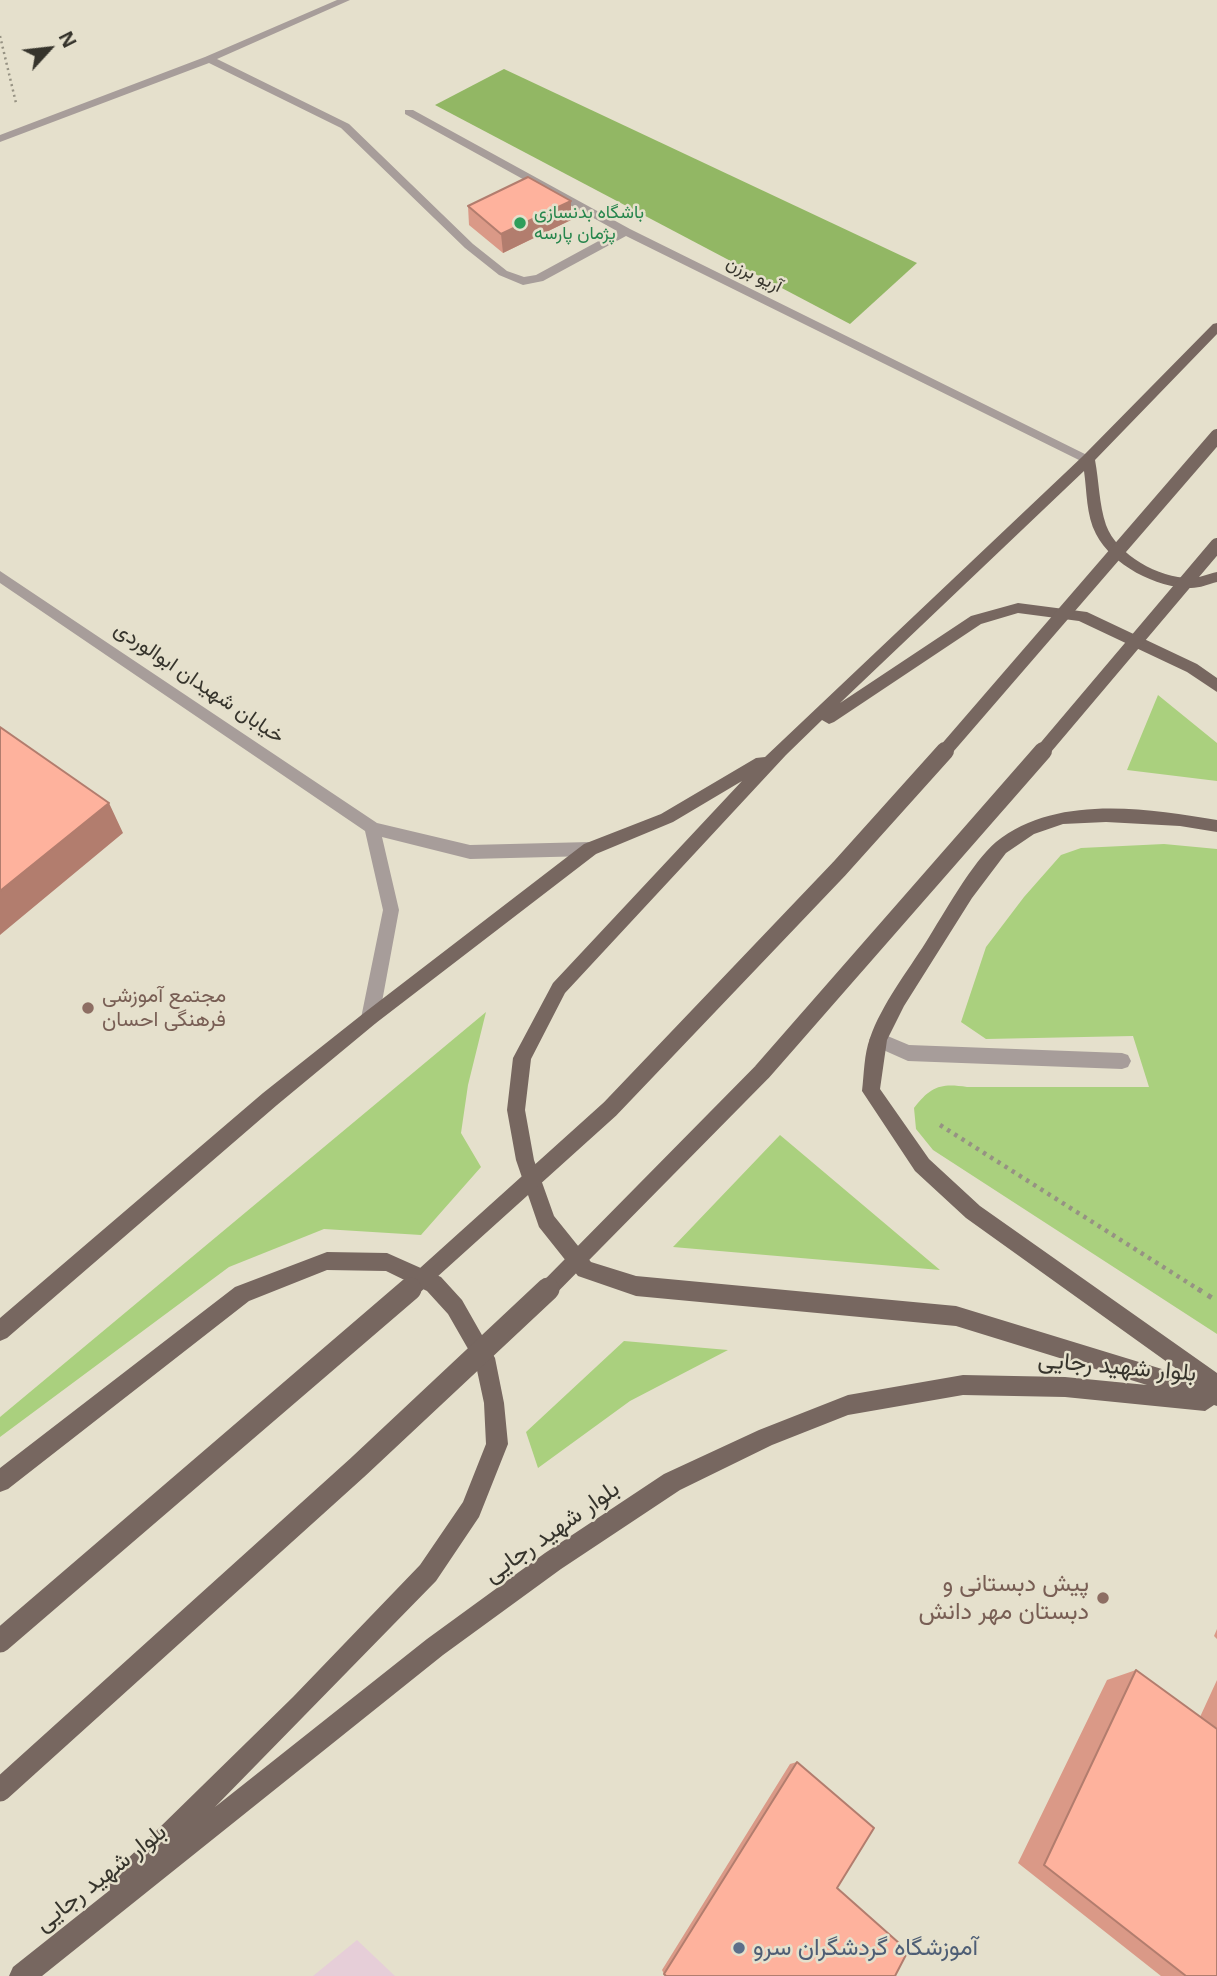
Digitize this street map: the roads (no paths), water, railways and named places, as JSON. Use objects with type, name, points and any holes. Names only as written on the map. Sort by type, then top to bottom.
[{"type":"main road","points":[[1217,327],[1088,459],[780,751],[559,988],[522,1058],[516,1110],[525,1160],[546,1221],[585,1269],[636,1286],[956,1315],[1217,1396]]},
{"type":"main road","points":[[0,1641],[415,1284],[610,1109],[847,860],[1217,436]]},
{"type":"main road","points":[[1088,459],[1099,524],[1104,537],[1133,564],[1156,577],[1191,583],[1217,577]]},
{"type":"main road","points":[[0,1790],[359,1467],[542,1294],[705,1134],[829,1002],[1217,545]]},
{"type":"main road","points":[[0,1331],[270,1099],[370,1018],[590,849],[667,818],[780,751],[976,620],[1017,608],[1082,616],[1192,668],[1217,686]]},
{"type":"main road","points":[[1217,826],[1180,820],[1106,816],[1063,818],[1028,830],[1000,848],[966,893],[898,1001],[878,1041],[871,1091],[922,1165],[973,1212],[1217,1385]]},
{"type":"main road","points":[[0,1480],[242,1294],[327,1262],[387,1262],[434,1284],[455,1307],[485,1358],[494,1403],[497,1444],[471,1509],[428,1573],[301,1705],[58,1946]]},
{"type":"main road","name":"بلوار شهید رجایی","points":[[22,1976],[435,1647],[553,1561],[672,1482],[766,1437],[848,1405],[963,1385],[1065,1387],[1217,1402]]},
{"type":"street","points":[[0,139],[209,59],[345,0]]},
{"type":"street","points":[[209,59],[345,125],[469,246],[503,273],[523,281],[539,278],[626,231]]},
{"type":"street","name":"آریو برزن","points":[[409,112],[626,231],[1088,459]]},
{"type":"street","name":"خیابان شهیدان ابوالوردی","points":[[0,576],[372,828],[470,852],[590,849]]},
{"type":"street","points":[[370,1018],[390,911],[372,828]]},
{"type":"street","points":[[878,1041],[908,1053],[1122,1061]]},
{"type":"place","name":"باشگاه بدنسازی پژمان پارسه","points":[[520,223]]},
{"type":"place","name":"مجتمع آموزشی فرهنگی احسان","points":[[88,1008]]},
{"type":"place","name":"پیش دبستانی و دبستان مهر دانش","points":[[1103,1598]]},
{"type":"place","name":"آموزشگاه گردشگران سرو","points":[[739,1948]]}]
